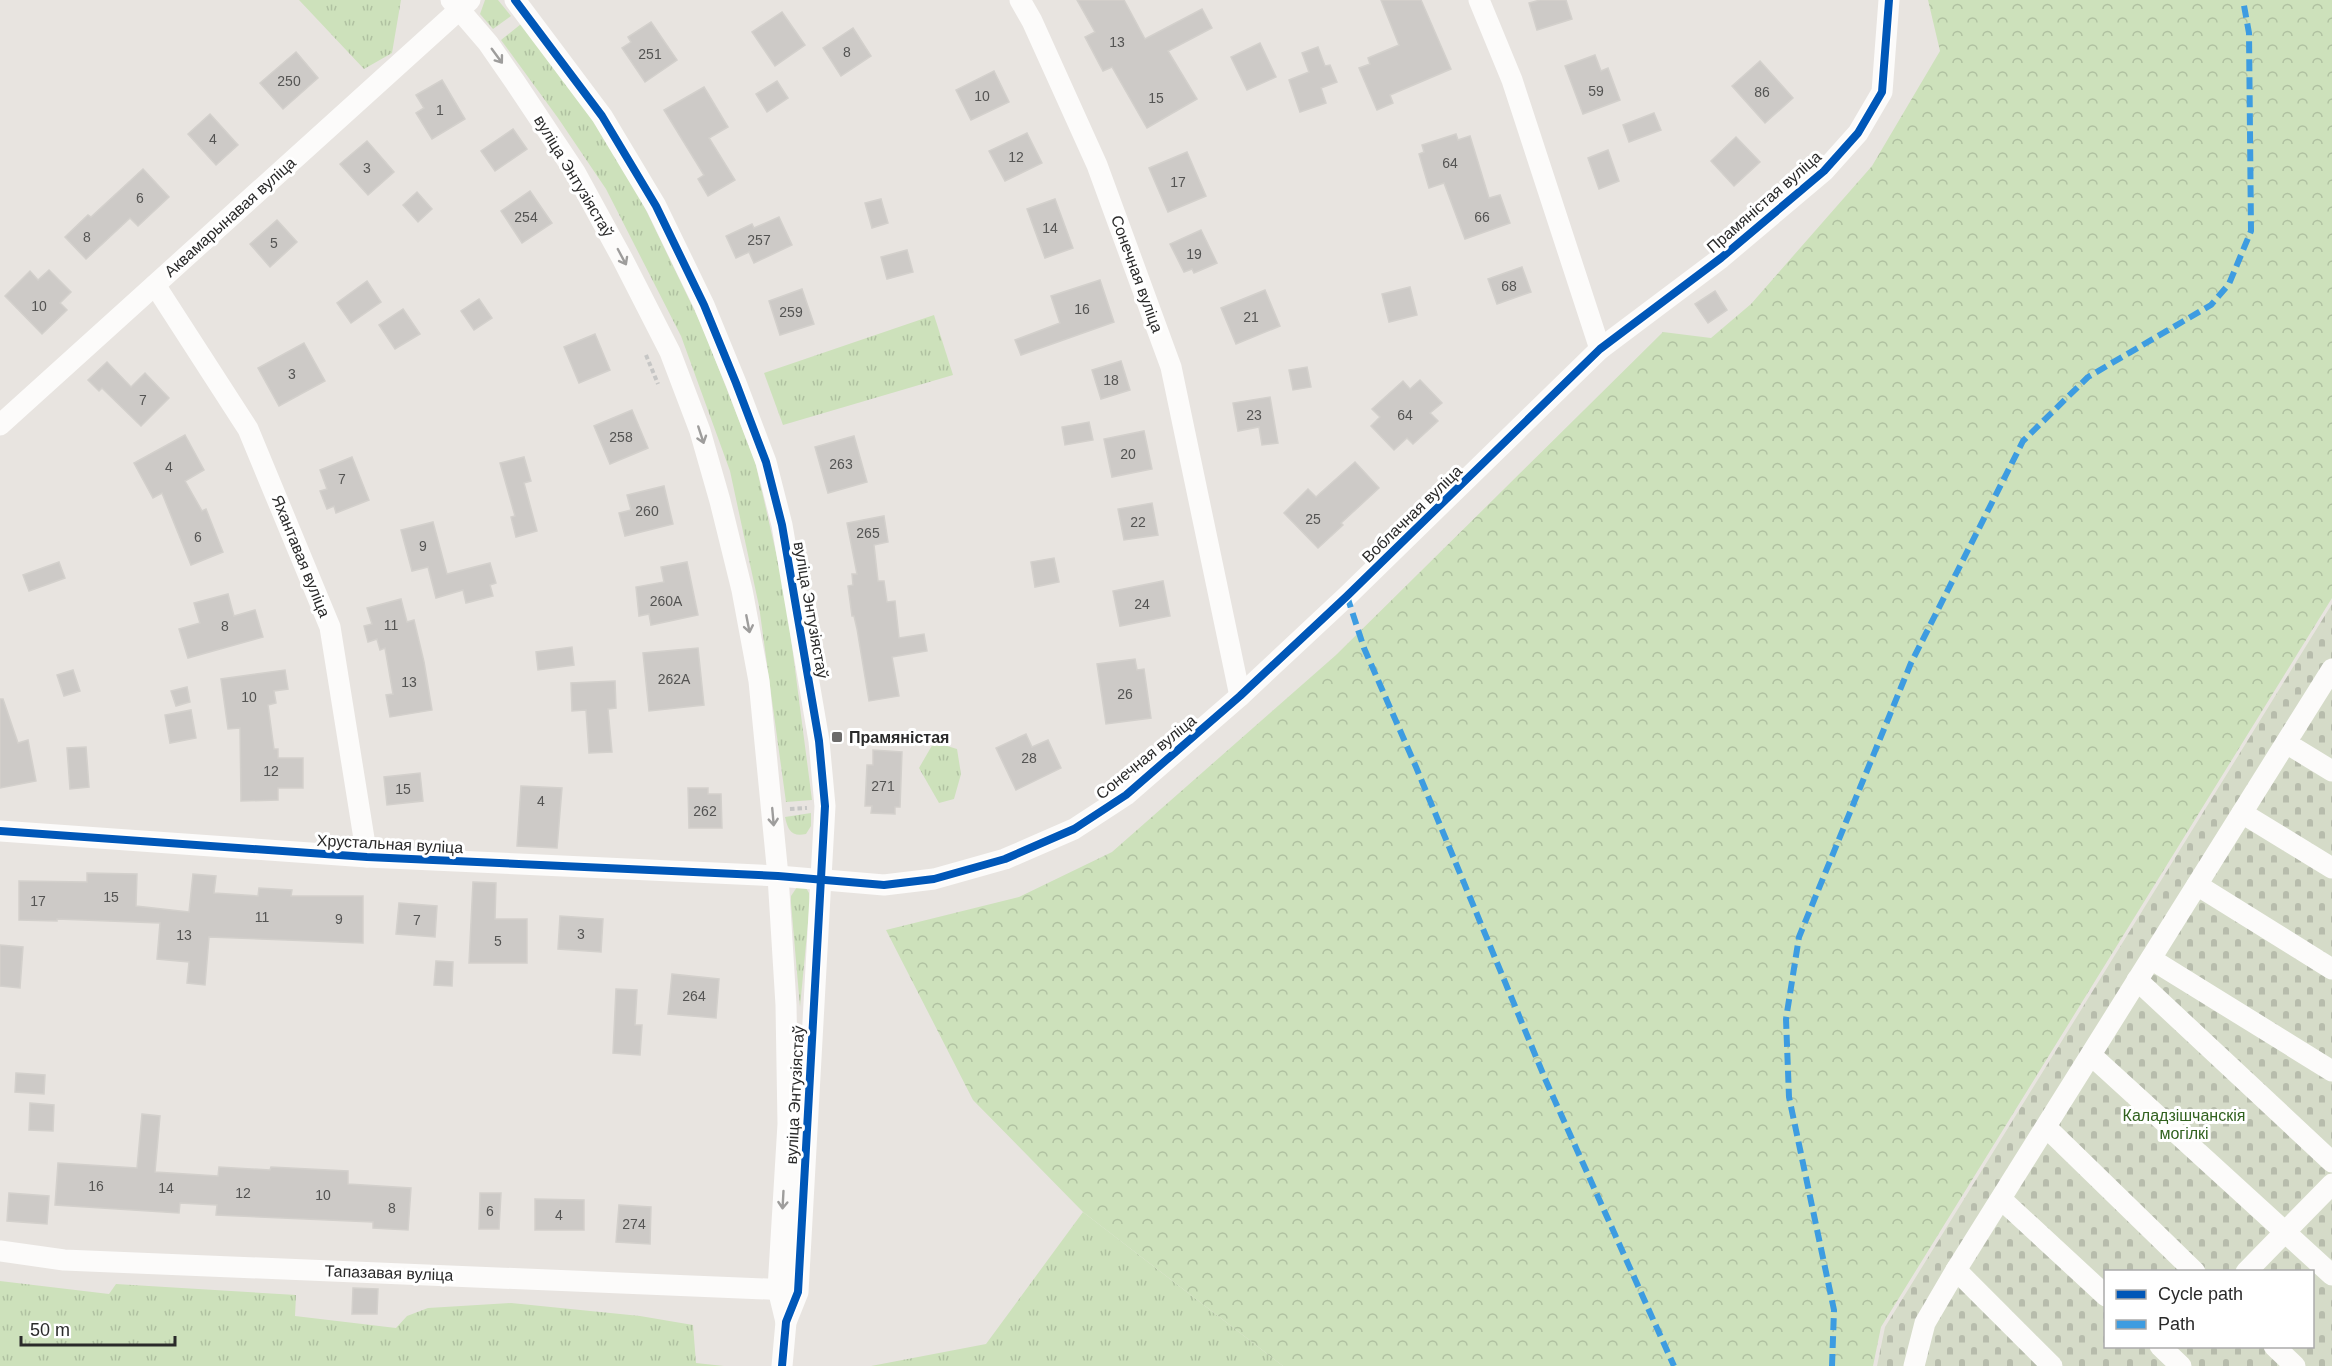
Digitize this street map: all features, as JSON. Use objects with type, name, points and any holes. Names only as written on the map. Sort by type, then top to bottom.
[{"type":"street","name":"вуліца Энтузіястаў","points":[[515,0],[602,116],[656,206],[704,305],[736,383],[766,462],[782,525],[819,741],[825,806],[806,1127],[788,1290]]},
{"type":"street","name":"Сонечная вуліца","points":[[778,876],[885,885],[934,879],[1005,859],[1064,833],[1126,795],[1240,696],[1171,367],[1097,165],[1032,21],[1020,0]]},
{"type":"street","points":[[1479,0],[1512,80],[1600,349]]},
{"type":"street","name":"Прамяністая вуліца","points":[[1600,349],[1747,237],[1824,171],[1858,133],[1882,92],[1888,0]]},
{"type":"street","name":"вуліца Энтузіястаў","points":[[461,3],[575,172],[622,258],[670,352],[703,441],[720,501],[742,590],[759,681],[773,811],[786,1005],[788,1290]]},
{"type":"street","name":"Аквамарынавая вуліца","points":[[0,425],[461,3]]},
{"type":"street","name":"Яхантавая вуліца","points":[[155,285],[248,429],[330,627],[367,857]]},
{"type":"street","name":"Воблачная вуліца","points":[[1240,696],[1347,596],[1600,349]]},
{"type":"street","points":[[1920,1362],[1925,1323],[1956,1270],[2332,670]]},
{"type":"street","points":[[2286,743],[2332,771]]},
{"type":"street","points":[[2242,813],[2332,868]]},
{"type":"street","name":"Хрустальная вуліца","points":[[0,831],[367,857],[778,876]]},
{"type":"street","points":[[2197,885],[2332,969]]},
{"type":"street","points":[[2151,959],[2332,1071]]},
{"type":"street","points":[[2138,980],[2332,1162]]},
{"type":"street","points":[[2091,1055],[2332,1275]]},
{"type":"street","points":[[2046,1127],[2193,1270]]},
{"type":"street","points":[[2248,1270],[2332,1184]]},
{"type":"street","points":[[2001,1199],[2104,1294]]},
{"type":"street","name":"Тапазавая вуліца","points":[[0,1251],[64,1260],[788,1290]]},
{"type":"street","points":[[1956,1270],[2052,1366]]},
{"type":"street","points":[[782,1366],[788,1290]]},
{"type":"street","points":[[2275,1348],[2295,1366]]},
{"type":"path","points":[[645,353],[658,386]]},
{"type":"path","points":[[773,811],[825,806]]},
{"type":"green space","points":[[299,0],[401,0],[392,53],[364,69]]},
{"type":"green space","points":[[485,0],[498,0],[511,16],[493,29],[480,14]]},
{"type":"green space","points":[[1928,0],[2332,0],[2332,598],[1881,1327],[1873,1366],[1283,1366],[1083,1212],[973,1100],[886,930],[1019,897],[1112,852],[1336,655],[1663,332],[1711,338],[1751,304],[1872,166],[1940,51]]},
{"type":"green space","points":[[521,24],[583,104],[629,175],[702,326],[755,461],[785,592],[812,800],[786,802],[759,606],[730,471],[681,336],[606,189],[501,40]]},
{"type":"green space","points":[[934,315],[953,375],[783,425],[764,373]]},
{"type":"green space","name":"Каладзішчанскія могілкі","points":[[2332,604],[2332,1366],[1877,1366],[1885,1327]]},
{"type":"green space","points":[[934,742],[957,749],[961,774],[954,799],[939,803],[919,768]]},
{"type":"green space","points":[[811,813],[811,826],[806,834],[791,832],[785,817]]},
{"type":"green space","points":[[797,887],[806,888],[810,902],[800,1007],[791,903],[791,896]]},
{"type":"green space","points":[[1083,1212],[1283,1366],[871,1366],[986,1344]]},
{"type":"green space","points":[[0,1281],[109,1294],[116,1284],[296,1295],[295,1316],[396,1328],[407,1316],[428,1308],[511,1303],[640,1316],[693,1325],[696,1363],[724,1366],[0,1366]]},
{"type":"building","points":[[1077,0],[1124,0],[1145,39],[1202,9],[1212,28],[1168,51],[1197,99],[1147,128],[1112,67],[1103,71],[1085,37],[1095,32]]},
{"type":"building","points":[[1381,0],[1421,0],[1451,69],[1390,95],[1393,103],[1377,110],[1359,68],[1370,64],[1368,58],[1399,45]]},
{"type":"building","points":[[1540,0],[1566,0],[1572,19],[1537,30],[1529,3]]},
{"type":"building","points":[[782,12],[805,45],[775,66],[752,32]]},
{"type":"building","points":[[651,22],[677,60],[645,82],[622,48],[631,42],[628,37]]},
{"type":"building","points":[[853,28],[871,56],[841,76],[823,48]]},
{"type":"building","points":[[1260,43],[1276,77],[1247,90],[1231,57]]},
{"type":"building","points":[[1318,47],[1325,66],[1330,65],[1337,82],[1321,88],[1326,103],[1300,112],[1289,80],[1309,72],[1302,53]]},
{"type":"building","points":[[296,52],[318,78],[283,109],[260,83]]},
{"type":"building","points":[[1595,55],[1601,71],[1608,68],[1620,100],[1583,114],[1565,66]]},
{"type":"building","points":[[1760,61],[1793,98],[1765,123],[1732,86]]},
{"type":"building","points":[[994,71],[1009,102],[971,120],[956,90]]},
{"type":"building","points":[[442,80],[465,119],[432,139],[416,113],[424,108],[416,95]]},
{"type":"building","points":[[777,81],[788,98],[767,112],[756,94]]},
{"type":"building","points":[[704,87],[728,127],[709,138],[735,180],[708,196],[698,179],[704,175],[664,110]]},
{"type":"building","points":[[1654,113],[1661,130],[1629,142],[1623,125]]},
{"type":"building","points":[[210,114],[238,145],[216,165],[188,134]]},
{"type":"building","points":[[513,129],[527,149],[495,171],[481,151]]},
{"type":"building","points":[[1027,133],[1042,163],[1005,181],[989,151]]},
{"type":"building","points":[[1456,134],[1458,140],[1470,136],[1489,198],[1500,195],[1510,223],[1465,239],[1444,183],[1429,188],[1419,154],[1424,152],[1422,145]]},
{"type":"building","points":[[1736,137],[1760,162],[1734,186],[1711,161]]},
{"type":"building","points":[[367,141],[394,172],[368,195],[340,164]]},
{"type":"building","points":[[1608,150],[1619,181],[1599,189],[1588,158]]},
{"type":"building","points":[[1187,152],[1206,196],[1168,212],[1149,168]]},
{"type":"building","points":[[143,169],[169,197],[138,226],[130,218],[86,259],[65,237],[88,215],[91,217]]},
{"type":"building","points":[[530,191],[552,223],[522,243],[501,211]]},
{"type":"building","points":[[417,192],[432,209],[418,222],[403,205]]},
{"type":"building","points":[[881,199],[888,223],[872,228],[865,203]]},
{"type":"building","points":[[1055,199],[1073,248],[1045,258],[1027,209]]},
{"type":"building","points":[[779,217],[792,245],[754,263],[749,252],[736,258],[726,236],[752,224],[754,228]]},
{"type":"building","points":[[277,220],[297,242],[270,267],[250,244]]},
{"type":"building","points":[[1201,230],[1217,263],[1194,273],[1192,269],[1184,272],[1170,244]]},
{"type":"building","points":[[907,250],[913,272],[887,279],[881,257]]},
{"type":"building","points":[[1522,267],[1531,292],[1497,304],[1488,279]]},
{"type":"building","points":[[49,270],[71,292],[60,303],[67,310],[42,334],[5,296],[30,271],[38,280]]},
{"type":"building","points":[[1100,280],[1114,322],[1021,355],[1015,340],[1060,323],[1051,296]]},
{"type":"building","points":[[367,281],[381,302],[351,323],[337,303]]},
{"type":"building","points":[[1410,287],[1417,315],[1389,322],[1382,294]]},
{"type":"building","points":[[802,289],[814,324],[780,335],[769,301]]},
{"type":"building","points":[[1265,290],[1280,326],[1236,344],[1221,308]]},
{"type":"building","points":[[1715,291],[1727,310],[1708,323],[1695,304]]},
{"type":"building","points":[[479,299],[492,318],[474,330],[461,311]]},
{"type":"building","points":[[403,309],[420,334],[395,349],[379,325]]},
{"type":"building","points":[[595,334],[610,370],[579,383],[564,347]]},
{"type":"building","points":[[304,343],[325,381],[279,406],[258,368]]},
{"type":"building","points":[[1121,361],[1130,390],[1101,399],[1092,370]]},
{"type":"building","points":[[107,362],[131,387],[145,373],[169,398],[141,426],[102,388],[99,391],[88,380]]},
{"type":"building","points":[[1307,367],[1311,387],[1293,390],[1289,370]]},
{"type":"building","points":[[1420,380],[1442,403],[1430,413],[1438,421],[1413,444],[1407,438],[1394,450],[1371,426],[1380,417],[1372,409],[1403,381],[1410,389]]},
{"type":"building","points":[[1270,397],[1278,443],[1262,445],[1259,427],[1238,431],[1233,403]]},
{"type":"building","points":[[632,410],[648,448],[610,464],[594,426]]},
{"type":"building","points":[[1089,422],[1093,440],[1065,445],[1062,427]]},
{"type":"building","points":[[1144,431],[1152,469],[1112,477],[1104,439]]},
{"type":"building","points":[[185,435],[204,470],[185,481],[202,511],[206,509],[223,552],[191,565],[162,493],[153,498],[134,463]]},
{"type":"building","points":[[854,436],[867,482],[828,493],[815,447]]},
{"type":"building","points":[[352,457],[369,500],[336,513],[334,506],[327,509],[320,491],[327,489],[320,470]]},
{"type":"building","points":[[524,457],[531,481],[524,483],[537,531],[516,537],[511,517],[515,516],[500,463]]},
{"type":"building","points":[[1355,462],[1379,488],[1318,548],[1284,513],[1308,489],[1316,497]]},
{"type":"building","points":[[664,486],[673,524],[625,536],[619,513],[631,510],[627,495]]},
{"type":"building","points":[[1152,503],[1158,535],[1124,540],[1118,509]]},
{"type":"building","points":[[884,516],[888,542],[874,545],[878,581],[884,581],[887,602],[895,601],[899,638],[924,634],[927,651],[892,657],[899,696],[869,701],[848,586],[853,585],[852,574],[857,574],[847,523]]},
{"type":"building","points":[[433,522],[447,574],[490,563],[496,583],[490,585],[493,596],[466,603],[463,590],[436,598],[428,567],[412,571],[401,530]]},
{"type":"building","points":[[1054,558],[1059,582],[1035,587],[1031,562]]},
{"type":"building","points":[[59,562],[65,578],[29,591],[23,575]]},
{"type":"building","points":[[687,562],[698,615],[651,625],[649,614],[639,616],[636,587],[664,582],[661,567]]},
{"type":"building","points":[[1163,581],[1170,616],[1120,626],[1113,591]]},
{"type":"building","points":[[228,594],[234,616],[255,610],[263,637],[188,658],[179,629],[200,623],[194,603]]},
{"type":"building","points":[[401,599],[407,622],[414,620],[432,710],[390,717],[386,695],[393,694],[385,648],[380,650],[377,639],[368,642],[364,626],[372,624],[367,608]]},
{"type":"building","points":[[572,647],[574,665],[538,670],[536,652]]},
{"type":"building","points":[[698,648],[704,705],[649,711],[643,653]]},
{"type":"building","points":[[1135,659],[1137,670],[1144,669],[1151,718],[1106,724],[1097,664]]},
{"type":"building","points":[[73,670],[80,691],[64,696],[57,675]]},
{"type":"building","points":[[285,670],[288,689],[274,691],[276,703],[268,705],[274,749],[278,749],[278,758],[303,758],[303,788],[278,788],[278,800],[241,801],[240,728],[228,729],[221,679]]},
{"type":"building","points":[[615,681],[616,708],[608,709],[612,752],[589,753],[586,710],[572,711],[571,683]]},
{"type":"building","points":[[187,687],[190,702],[176,706],[171,691]]},
{"type":"building","points":[[0,699],[3,699],[18,743],[28,740],[36,781],[0,788]]},
{"type":"building","points":[[191,710],[196,738],[170,743],[165,715]]},
{"type":"building","points":[[1026,734],[1032,747],[1048,740],[1061,768],[1016,790],[996,748]]},
{"type":"building","points":[[86,747],[89,787],[70,789],[67,748]]},
{"type":"building","points":[[873,750],[902,752],[900,807],[895,807],[895,814],[871,813],[872,806],[865,806],[867,765],[873,765]]},
{"type":"building","points":[[420,773],[423,801],[387,805],[384,777]]},
{"type":"building","points":[[521,786],[562,788],[557,848],[517,846]]},
{"type":"building","points":[[688,788],[708,788],[708,794],[721,794],[722,828],[689,828]]},
{"type":"building","points":[[87,873],[137,874],[136,906],[189,912],[193,874],[216,876],[214,893],[258,896],[259,888],[292,890],[291,896],[363,896],[363,943],[209,937],[205,985],[187,983],[189,962],[157,959],[160,923],[57,919],[57,921],[19,920],[19,881],[87,882]]},
{"type":"building","points":[[473,882],[496,883],[495,919],[527,919],[527,963],[469,963]]},
{"type":"building","points":[[399,903],[437,906],[435,937],[396,934]]},
{"type":"building","points":[[560,916],[603,919],[601,952],[558,949]]},
{"type":"building","points":[[0,945],[23,947],[20,988],[0,986]]},
{"type":"building","points":[[436,961],[453,962],[452,986],[434,985]]},
{"type":"building","points":[[672,974],[719,979],[716,1018],[668,1014]]},
{"type":"building","points":[[616,989],[637,990],[635,1025],[642,1025],[640,1055],[613,1053]]},
{"type":"building","points":[[16,1073],[45,1075],[44,1094],[15,1092]]},
{"type":"building","points":[[30,1103],[54,1105],[53,1131],[29,1130]]},
{"type":"building","points":[[142,1114],[160,1116],[155,1172],[218,1176],[219,1167],[348,1171],[348,1184],[411,1188],[408,1230],[373,1228],[373,1222],[216,1215],[217,1205],[180,1203],[179,1213],[55,1205],[58,1163],[137,1168]]},
{"type":"building","points":[[9,1193],[49,1196],[47,1224],[7,1221]]},
{"type":"building","points":[[480,1193],[501,1193],[499,1229],[479,1229]]},
{"type":"building","points":[[535,1199],[584,1200],[584,1230],[535,1230]]},
{"type":"building","points":[[619,1205],[651,1207],[650,1244],[616,1242]]},
{"type":"building","points":[[353,1288],[378,1289],[377,1314],[352,1314]]},
{"type":"marked path","points":[[1832,1366],[1834,1310],[1789,1097],[1786,1019],[1799,937],[1911,663],[2023,441],[2088,377],[2211,305],[2229,284],[2251,231],[2249,33],[2243,0]]},
{"type":"marked path","points":[[1347,596],[1364,648],[1416,767],[1546,1081],[1674,1366]]},
{"type":"cycle path","points":[[515,0],[602,116],[656,206],[704,305],[736,383],[766,462],[782,525],[819,741],[825,806],[798,1292],[786,1322],[782,1366]]},
{"type":"cycle path","points":[[0,831],[367,857],[778,876],[884,885],[934,879],[1005,859],[1074,829],[1126,795],[1240,696],[1347,596],[1600,349],[1721,258],[1824,171],[1858,133],[1882,92],[1889,0]]},
{"type":"place","name":"Прамяністая","points":[[837,737]]}]
